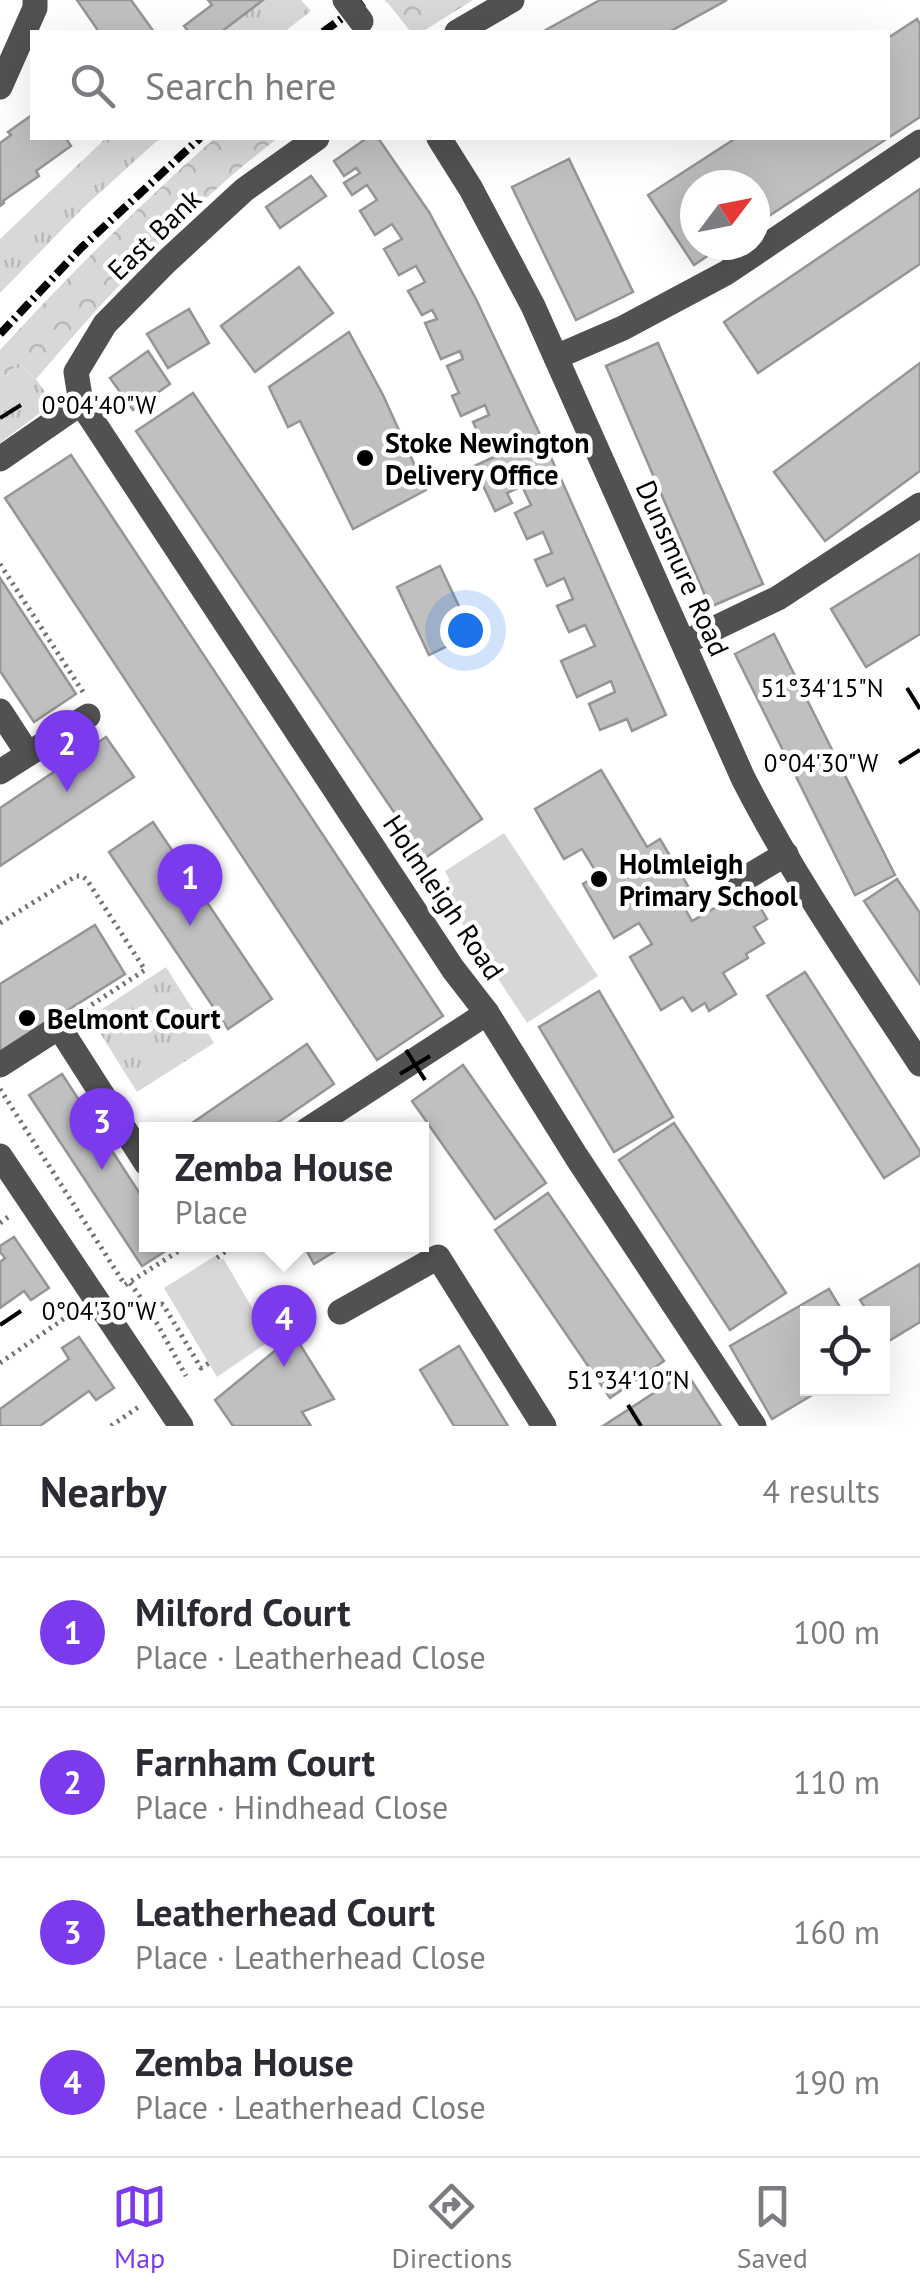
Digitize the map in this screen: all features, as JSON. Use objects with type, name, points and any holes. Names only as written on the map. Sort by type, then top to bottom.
[{"type":"street","points":[[0,87],[35,0]]},
{"type":"street","points":[[460,30],[512,0]]},
{"type":"street","name":"East Bank","points":[[81,403],[76,372],[105,324],[244,190],[314,140]]},
{"type":"street","name":"Dunsmure Road","points":[[440,140],[500,243],[556,358],[743,778],[786,854],[920,1064]]},
{"type":"street","points":[[556,358],[624,328],[726,274],[920,142]]},
{"type":"street","points":[[0,459],[81,403]]},
{"type":"street","name":"Holmleigh Road","points":[[81,403],[453,969],[487,1013],[754,1426]]},
{"type":"street","points":[[684,643],[778,598],[920,506]]},
{"type":"street","points":[[0,711],[28,754]]},
{"type":"street","points":[[0,772],[88,716]]},
{"type":"street","points":[[734,885],[786,854]]},
{"type":"street","points":[[320,1122],[487,1013]]},
{"type":"street","points":[[0,1065],[64,1024],[139,1151]]},
{"type":"street","points":[[0,1156],[180,1426]]},
{"type":"street","points":[[340,1312],[438,1258],[544,1426]]},
{"type":"path","points":[[0,564],[96,711],[88,716]]},
{"type":"path","points":[[0,923],[82,876],[145,970],[64,1024]]},
{"type":"path","points":[[0,1089],[126,1285],[178,1252]]},
{"type":"path","points":[[217,1258],[225,1252]]},
{"type":"path","points":[[130,1283],[186,1376]]},
{"type":"path","points":[[0,1362],[94,1297]]},
{"type":"path","points":[[148,1309],[162,1304],[201,1368],[209,1363]]},
{"type":"path","points":[[157,1324],[170,1316]]},
{"type":"path","points":[[111,1426],[159,1394]]},
{"type":"green space","points":[[263,0],[301,0],[311,11],[287,30],[224,30]]},
{"type":"green space","points":[[473,0],[425,30],[409,30],[384,2]]},
{"type":"green space","points":[[104,140],[158,140],[83,208],[0,293],[0,239]]},
{"type":"green space","points":[[213,140],[275,140],[213,192],[151,252],[36,379],[18,363],[7,376],[0,371],[0,350]]},
{"type":"green space","points":[[18,363],[36,379],[53,403],[0,443],[0,371],[7,376]]},
{"type":"green space","points":[[504,833],[598,976],[527,1023],[439,888],[450,881],[445,871]]},
{"type":"green space","points":[[166,967],[214,1043],[137,1092],[90,1017]]},
{"type":"green space","points":[[215,1256],[219,1261],[223,1258],[271,1340],[217,1377],[164,1288]]},
{"type":"building","points":[[77,0],[131,0],[153,30],[98,30]]},
{"type":"building","points":[[208,0],[263,0],[224,30],[187,30],[184,26],[212,5]]},
{"type":"building","points":[[600,0],[727,0],[673,30],[546,30]]},
{"type":"building","points":[[917,19],[920,24],[920,117],[890,137],[890,37]]},
{"type":"building","points":[[30,116],[30,140],[67,140],[71,146],[36,171],[39,176],[0,206],[0,143],[11,135],[8,132]]},
{"type":"building","points":[[364,140],[379,140],[429,212],[476,299],[561,479],[666,715],[632,731],[627,719],[600,730],[589,704],[615,692],[611,681],[577,697],[561,661],[595,646],[585,625],[569,632],[557,606],[573,599],[564,578],[547,586],[535,560],[552,553],[543,532],[527,539],[515,513],[531,505],[522,486],[507,493],[512,503],[495,511],[474,466],[507,451],[501,441],[485,449],[473,422],[489,415],[485,405],[461,416],[452,396],[459,393],[447,366],[463,359],[460,351],[441,359],[425,323],[437,319],[432,310],[422,315],[408,291],[425,282],[416,266],[399,275],[384,249],[402,239],[392,224],[375,235],[360,211],[377,200],[367,185],[352,195],[344,183],[360,173],[356,168],[344,176],[334,161]]},
{"type":"building","points":[[733,140],[885,140],[770,215],[770,170],[687,170]]},
{"type":"building","points":[[569,159],[633,292],[576,320],[512,187]]},
{"type":"building","points":[[680,174],[680,244],[648,195]]},
{"type":"building","points":[[311,176],[326,196],[280,228],[266,207]]},
{"type":"building","points":[[920,189],[920,264],[758,373],[724,322]]},
{"type":"building","points":[[299,267],[333,313],[255,372],[221,326]]},
{"type":"building","points":[[189,309],[209,343],[168,368],[147,334]]},
{"type":"building","name":"Stoke Newington Delivery Office","points":[[349,332],[426,490],[353,529],[300,421],[288,427],[269,387]]},
{"type":"building","points":[[658,343],[763,584],[710,607],[606,366]]},
{"type":"building","points":[[148,351],[170,384],[133,410],[110,378]]},
{"type":"building","points":[[920,363],[920,471],[825,541],[774,472]]},
{"type":"building","points":[[193,393],[482,819],[425,858],[136,431]]},
{"type":"building","points":[[71,455],[443,1016],[377,1060],[5,498]]},
{"type":"building","points":[[920,554],[920,634],[866,667],[831,609]]},
{"type":"building","points":[[440,566],[472,634],[429,655],[397,587]]},
{"type":"building","points":[[0,578],[76,694],[34,722],[0,671]]},
{"type":"building","points":[[774,634],[895,875],[855,895],[735,654]]},
{"type":"building","points":[[106,737],[134,777],[0,866],[0,808]]},
{"type":"building","points":[[601,770],[647,847],[660,839],[691,891],[679,898],[692,921],[749,888],[767,919],[754,927],[764,943],[723,973],[736,994],[709,1011],[705,1003],[692,1011],[683,997],[661,1010],[630,957],[652,944],[639,923],[614,938],[583,884],[598,875],[582,849],[564,859],[535,809]]},
{"type":"building","points":[[153,822],[272,999],[228,1029],[109,852]]},
{"type":"building","points":[[897,879],[920,913],[920,984],[864,901]]},
{"type":"building","name":"Belmont Court","points":[[95,925],[125,974],[0,1053],[0,984]]},
{"type":"building","points":[[805,972],[920,1151],[920,1155],[884,1178],[767,996]]},
{"type":"building","points":[[599,991],[673,1117],[614,1152],[539,1027]]},
{"type":"building","points":[[307,1044],[334,1084],[279,1122],[194,1122]]},
{"type":"building","points":[[463,1065],[546,1183],[495,1219],[412,1101]]},
{"type":"building","points":[[62,1074],[139,1192],[139,1252],[164,1252],[142,1266],[29,1095]]},
{"type":"building","points":[[674,1123],[786,1293],[730,1330],[619,1160]]},
{"type":"building","points":[[548,1193],[664,1361],[610,1398],[495,1230]]},
{"type":"building","points":[[14,1237],[49,1288],[31,1300],[24,1291],[0,1308],[0,1262],[5,1258],[0,1246]]},
{"type":"building","points":[[307,1252],[334,1252],[314,1264]]},
{"type":"building","points":[[920,1264],[920,1322],[890,1340],[890,1306],[864,1306],[860,1300]]},
{"type":"building","points":[[829,1289],[839,1306],[800,1306],[800,1396],[811,1396],[772,1419],[730,1346]]},
{"type":"building","points":[[294,1335],[334,1399],[302,1412],[311,1426],[233,1426],[215,1400]]},
{"type":"building","points":[[79,1337],[114,1388],[96,1400],[89,1391],[40,1426],[0,1426],[0,1409],[69,1359],[62,1348]]},
{"type":"building","points":[[459,1346],[508,1426],[454,1426],[420,1370]]},
{"type":"building","points":[[686,1372],[721,1426],[603,1426]]},
{"type":"railway","points":[[326,30],[367,0]]},
{"type":"railway","points":[[0,334],[81,248],[198,140]]},
{"type":"place","name":"Stoke Newington Delivery Office","points":[[365,458]]},
{"type":"place","name":"Farnham Court","points":[[67,792]]},
{"type":"place","name":"Holmleigh Primary School","points":[[599,879]]},
{"type":"place","name":"Milford Court","points":[[190,926]]},
{"type":"place","name":"Belmont Court","points":[[27,1018]]},
{"type":"place","name":"Leatherhead Court","points":[[102,1170]]},
{"type":"place","name":"Zemba House","points":[[284,1367]]}]
